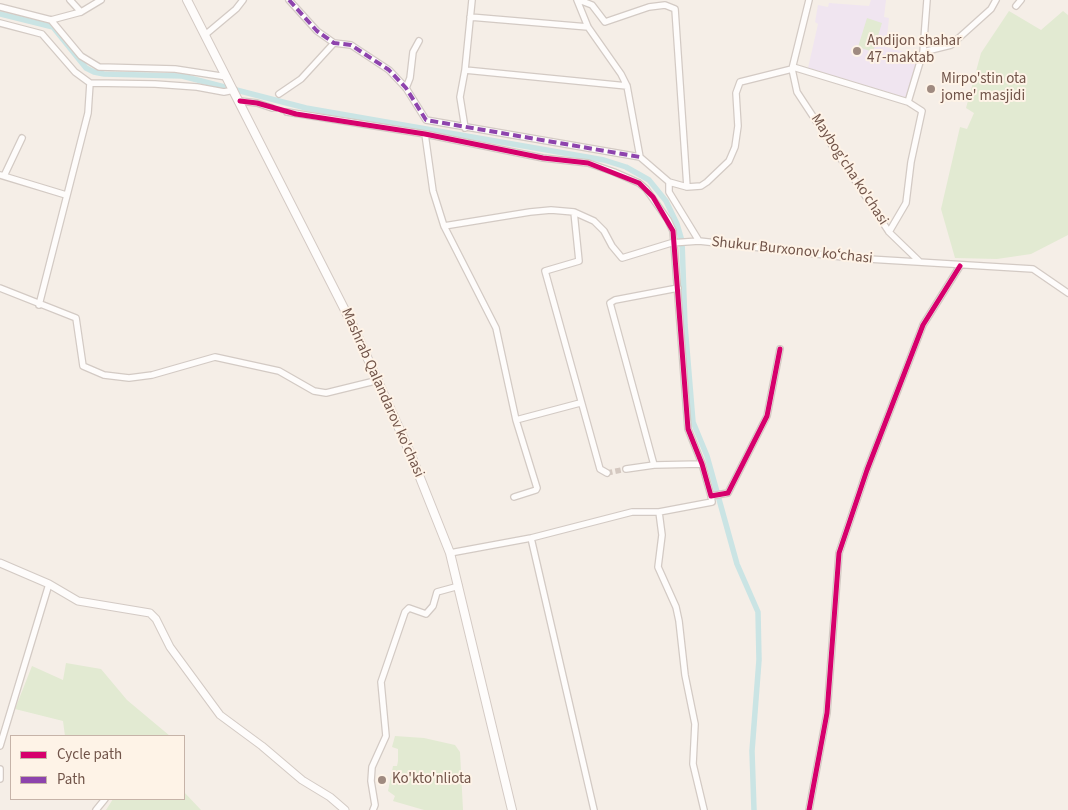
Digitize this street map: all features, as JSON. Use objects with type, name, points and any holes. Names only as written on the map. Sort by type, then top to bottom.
[{"type":"main road","name":"Mashrab Qalandarov ko'chasi","points":[[187,0],[238,96],[379,380],[450,552],[512,810]]},
{"type":"street","points":[[70,0],[81,12]]},
{"type":"street","points":[[0,7],[50,20],[81,12],[101,0]]},
{"type":"street","points":[[205,35],[236,9],[243,0]]},
{"type":"street","points":[[289,0],[316,31],[334,42],[351,45],[389,70],[406,88],[426,120],[640,157],[669,182],[687,187],[701,186],[730,161],[736,147],[738,126],[736,93],[740,82],[792,68],[908,102],[922,111],[911,162],[906,203],[889,232]]},
{"type":"street","points":[[465,128],[460,97],[465,70],[472,0]]},
{"type":"street","points":[[578,0],[588,27],[621,74],[627,86],[640,157]]},
{"type":"street","points":[[578,0],[592,5],[605,22],[649,7],[665,5],[675,9],[687,187]]},
{"type":"street","name":"Maybog'cha ko'chasi","points":[[809,0],[792,68],[797,92],[889,232],[922,263]]},
{"type":"street","points":[[908,102],[923,52],[927,0]]},
{"type":"street","points":[[923,52],[951,45],[991,9],[996,0]]},
{"type":"street","points":[[1016,6],[1021,0]]},
{"type":"street","points":[[470,17],[588,27]]},
{"type":"street","points":[[50,20],[81,56],[99,67],[174,69],[227,77]]},
{"type":"street","points":[[0,23],[42,34],[75,72],[90,83],[196,87],[224,92],[272,108]]},
{"type":"street","points":[[406,88],[410,78],[413,52],[419,41]]},
{"type":"street","points":[[279,94],[300,79],[334,42]]},
{"type":"street","points":[[465,70],[627,86]]},
{"type":"street","points":[[39,305],[88,113],[90,83]]},
{"type":"street","points":[[287,112],[425,134],[543,158],[588,164],[614,172],[639,183],[668,220],[676,243],[688,429],[702,464],[712,495],[712,502],[659,512],[632,512],[531,538],[450,552]]},
{"type":"street","points":[[425,134],[432,191],[444,226],[496,328],[516,420],[537,488],[514,497]]},
{"type":"street","points":[[22,138],[2,176],[66,195]]},
{"type":"street","name":"Shukur Burxonov koʻchasi","points":[[669,182],[669,192],[698,242],[922,263],[1037,270],[1068,294]]},
{"type":"street","points":[[444,226],[551,210],[574,212],[594,221],[604,231],[612,246],[622,258],[676,243],[698,242]]},
{"type":"street","points":[[574,212],[580,260],[548,269],[544,273],[600,469],[606,473]]},
{"type":"street","points":[[809,810],[827,713],[839,553],[867,470],[923,325],[960,266]]},
{"type":"street","points":[[0,288],[76,318],[83,366],[104,375],[129,378],[152,375],[215,357],[279,371],[314,391],[326,393],[379,380]]},
{"type":"street","points":[[654,465],[610,304],[615,300],[678,288]]},
{"type":"street","points":[[712,495],[728,493],[767,416],[780,349]]},
{"type":"street","points":[[516,420],[580,403]]},
{"type":"street","points":[[626,469],[654,465],[702,464]]},
{"type":"street","points":[[659,512],[662,535],[658,567],[676,607],[679,621],[685,675],[695,724],[693,764],[704,810]]},
{"type":"street","points":[[531,538],[594,810]]},
{"type":"street","points":[[0,563],[49,584],[78,601],[150,613],[156,618],[170,647],[220,715],[262,746],[302,780],[330,797],[345,810]]},
{"type":"street","points":[[0,746],[49,584]]},
{"type":"street","points":[[373,810],[375,805],[371,781],[372,767],[386,736],[380,682],[405,612],[409,608],[426,614],[433,606],[437,592],[459,586]]},
{"type":"street","points":[[0,770],[0,779]]},
{"type":"street","points":[[96,810],[104,800]]},
{"type":"shaded area","name":"Andijon shahar 47-maktab","points":[[871,0],[886,0],[884,17],[889,18],[886,47],[919,56],[907,98],[808,68],[818,24],[815,22],[818,5],[828,7],[829,3],[869,6]]},
{"type":"green space","points":[[1009,11],[1041,30],[1063,11],[1068,15],[1068,235],[1031,254],[997,259],[955,258],[941,209],[960,127],[967,129],[974,113],[966,108],[981,53]]},
{"type":"green space","points":[[867,18],[882,23],[873,52],[858,47]]},
{"type":"green space","points":[[66,663],[101,669],[127,700],[169,735],[65,735],[63,721],[15,709],[32,666],[63,680]]},
{"type":"green space","points":[[395,736],[424,738],[455,745],[460,752],[463,810],[424,810],[393,801],[395,796],[388,791],[393,766],[397,766],[398,761],[398,749],[392,747]]},
{"type":"green space","points":[[185,793],[201,810],[106,810],[112,800],[185,800]]},
{"type":"waterway","points":[[0,14],[53,27],[86,68],[94,72],[104,74],[182,76],[306,108],[604,160],[626,167],[649,180],[666,201],[677,224],[682,241],[685,325],[693,422],[707,456],[737,564],[758,612],[759,660],[752,751],[754,810]]},
{"type":"tunnel","points":[[272,108],[287,112]]},
{"type":"tunnel","points":[[607,473],[626,469]]},
{"type":"marked path","points":[[289,0],[317,31],[334,43],[351,45],[389,70],[406,88],[426,120],[640,157]]},
{"type":"cycle path","points":[[240,101],[257,103],[296,114],[425,134],[543,158],[588,163],[639,183],[653,197],[673,231],[688,429],[702,464],[711,496],[728,493],[767,416],[780,349]]},
{"type":"cycle path","points":[[809,810],[827,713],[839,553],[867,470],[923,325],[960,266]]},
{"type":"place","name":"Andijon shahar 47-maktab","points":[[857,51]]},
{"type":"place","name":"Mirpo'stin ota jome' masjidi","points":[[931,89]]},
{"type":"place","name":"Ko'kto'nliota","points":[[382,780]]}]
